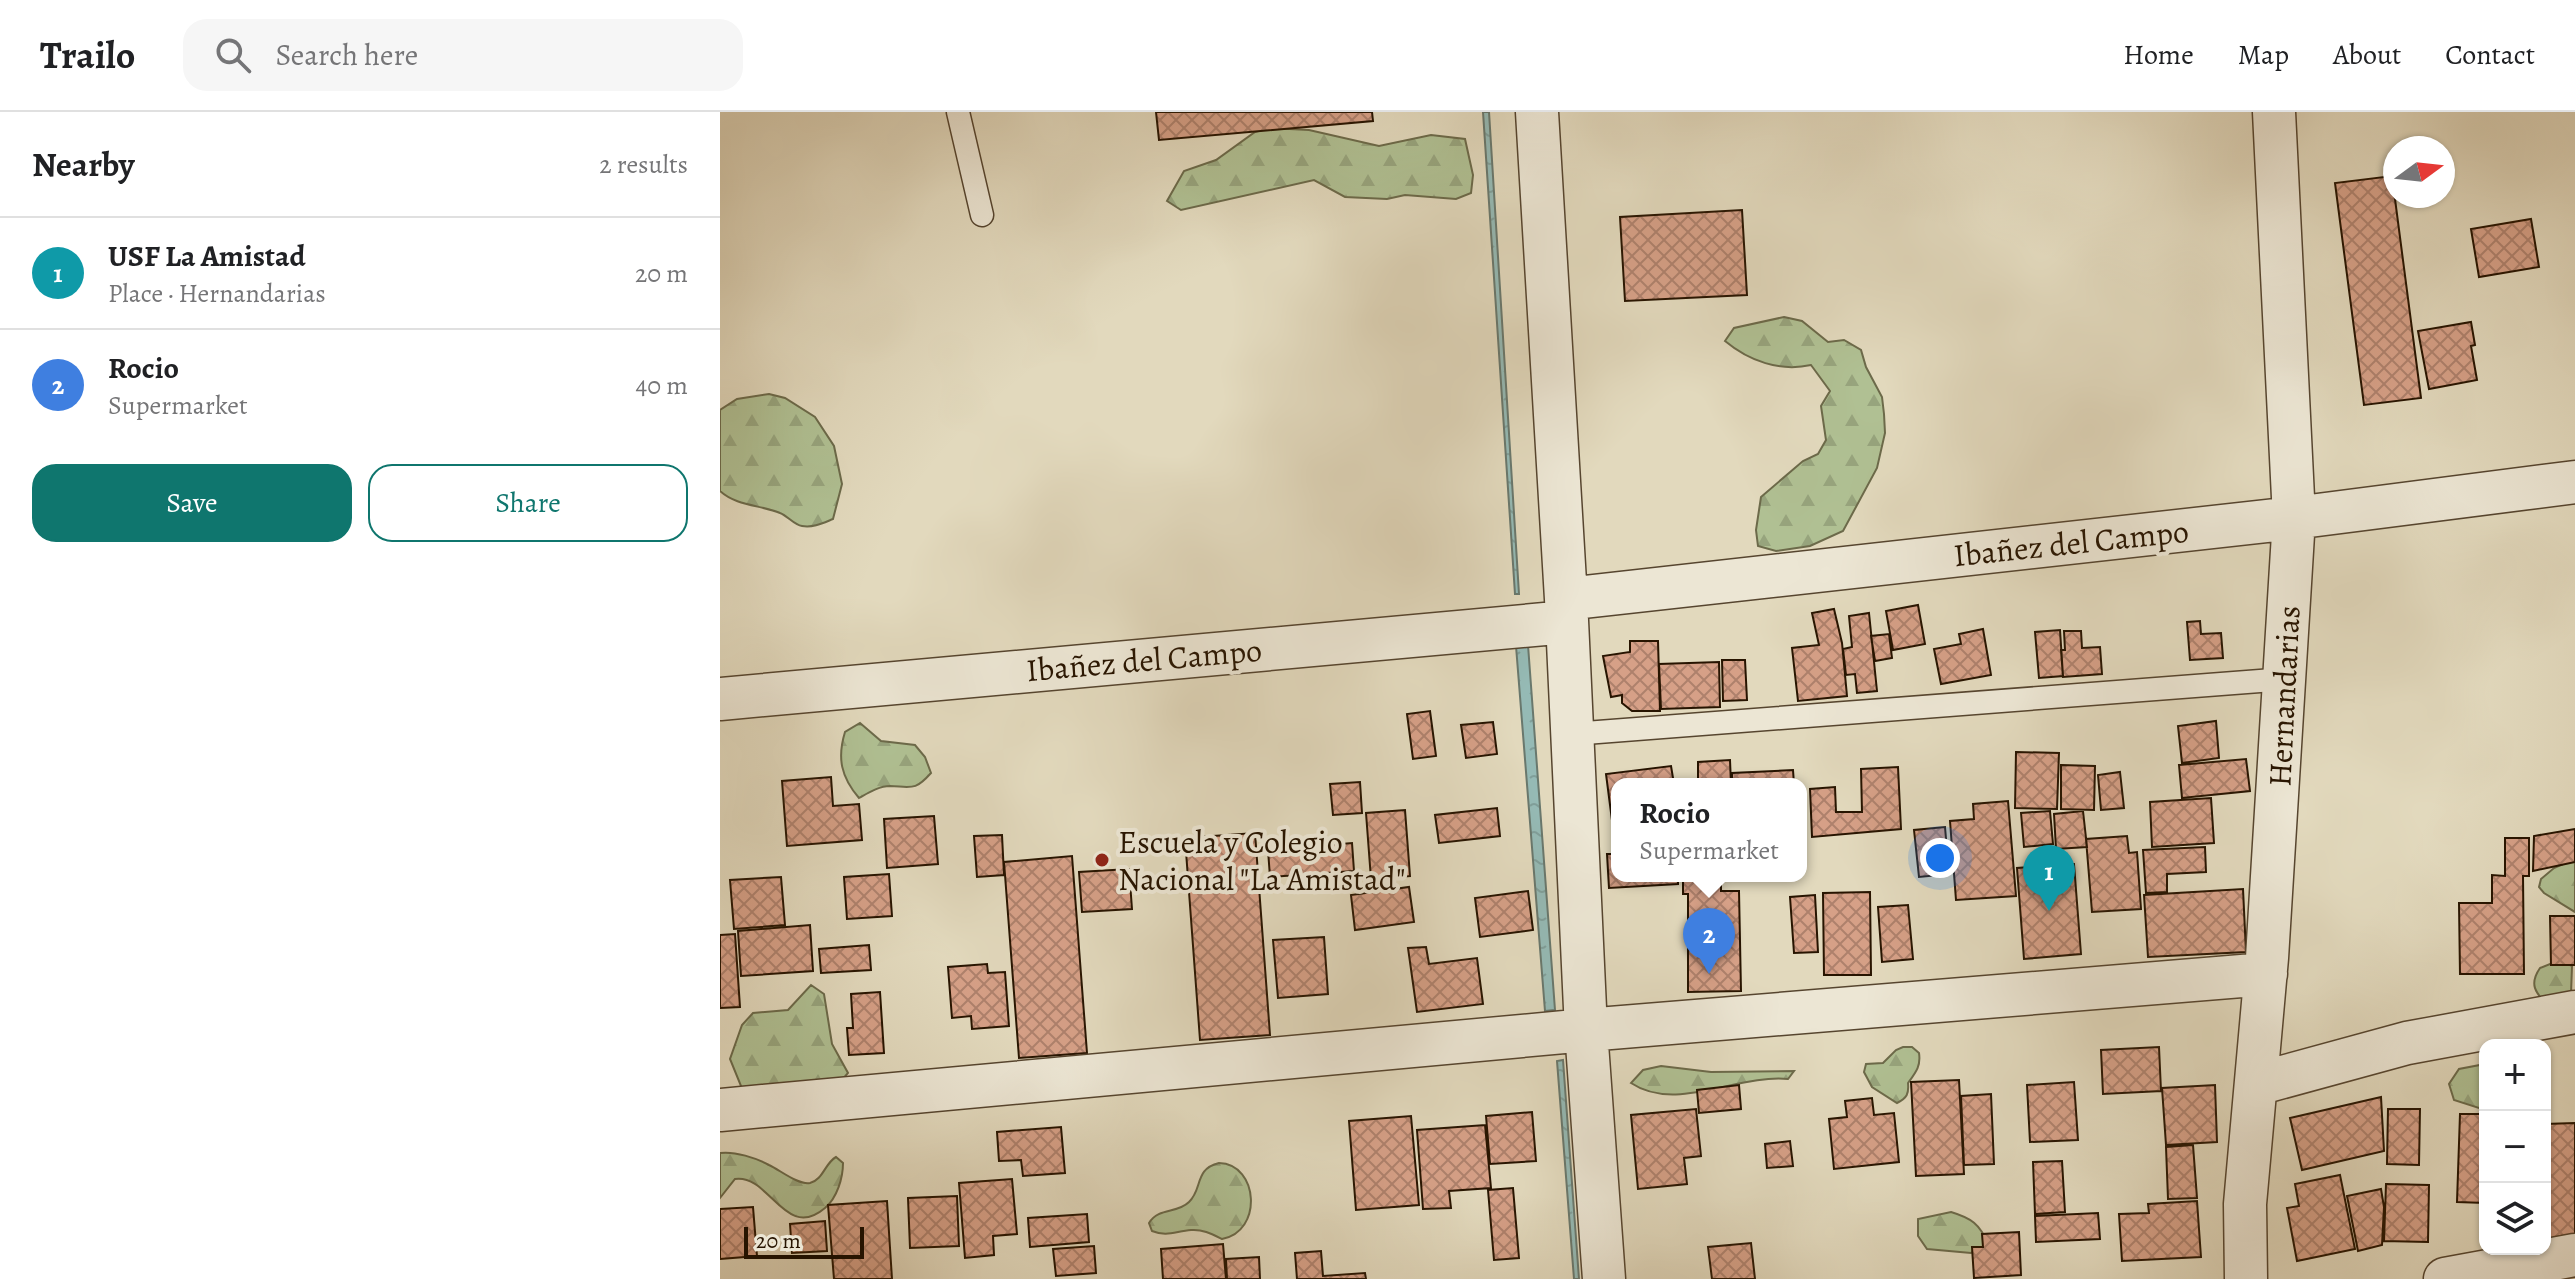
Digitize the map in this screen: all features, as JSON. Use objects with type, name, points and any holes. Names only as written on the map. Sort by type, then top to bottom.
[{"type":"street","points":[[1537,112],[1567,610],[1586,1030],[1604,1279]]},
{"type":"street","name":"Hernandarias","points":[[2246,1279],[2245,1204],[2266,974],[2294,518],[2274,112]]},
{"type":"street","name":"Ibañez del Campo","points":[[720,699],[1567,610],[2575,482]]},
{"type":"street","points":[[720,1110],[1586,1030],[2266,974]]},
{"type":"street","points":[[2257,1084],[2407,1043],[2575,1012]]},
{"type":"street","points":[[2445,1279],[2575,1255]]},
{"type":"lane","points":[[958,112],[982,215]]},
{"type":"lane","points":[[1572,734],[2286,679]]},
{"type":"green space","points":[[1270,128],[1309,130],[1379,146],[1431,135],[1465,139],[1473,175],[1471,193],[1456,199],[1405,195],[1387,199],[1345,197],[1314,180],[1181,210],[1167,201],[1184,171],[1216,160],[1255,132]]},
{"type":"green space","points":[[1784,317],[1802,321],[1828,342],[1844,340],[1861,350],[1882,397],[1885,433],[1877,468],[1843,531],[1810,546],[1776,551],[1758,546],[1756,530],[1761,497],[1803,461],[1818,454],[1826,440],[1821,406],[1830,391],[1811,365],[1788,367],[1765,363],[1725,341],[1734,328]]},
{"type":"green space","points":[[769,394],[785,398],[815,417],[834,446],[842,484],[833,519],[814,526],[802,526],[773,510],[741,502],[720,491],[720,410],[737,399]]},
{"type":"green space","points":[[860,723],[881,741],[915,745],[925,757],[931,773],[917,785],[882,787],[859,798],[842,767],[841,750],[845,732]]},
{"type":"green space","points":[[2575,859],[2575,912],[2539,887],[2541,879],[2554,868]]},
{"type":"green space","points":[[2555,962],[2572,966],[2571,994],[2547,1005],[2534,983],[2540,968]]},
{"type":"green space","points":[[811,985],[824,994],[832,1044],[848,1073],[836,1087],[743,1091],[730,1059],[742,1025],[753,1013],[788,1010]]},
{"type":"green space","points":[[1903,1047],[1912,1047],[1919,1053],[1919,1062],[1908,1083],[1907,1095],[1897,1103],[1872,1087],[1864,1072],[1866,1064],[1883,1063]]},
{"type":"green space","points":[[2479,1065],[2479,1108],[2454,1100],[2449,1084],[2459,1069]]},
{"type":"green space","points":[[1661,1066],[1711,1072],[1794,1071],[1788,1079],[1768,1079],[1687,1094],[1649,1091],[1631,1083],[1643,1070]]},
{"type":"green space","points":[[720,1153],[752,1158],[805,1183],[818,1179],[836,1157],[843,1163],[842,1175],[836,1193],[825,1208],[811,1216],[799,1217],[747,1180],[735,1179],[720,1198]]},
{"type":"green space","points":[[1219,1163],[1232,1166],[1242,1174],[1251,1199],[1250,1212],[1235,1234],[1222,1239],[1200,1230],[1167,1234],[1152,1231],[1149,1223],[1153,1218],[1189,1202],[1202,1175]]},
{"type":"green space","points":[[1951,1212],[1974,1223],[1988,1244],[1971,1253],[1927,1249],[1918,1236],[1918,1219]]},
{"type":"water","points":[[1483,112],[1489,112],[1519,594],[1515,594]]},
{"type":"water","points":[[1528,645],[1555,1010],[1545,1011],[1516,646]]},
{"type":"water","points":[[1563,1060],[1579,1279],[1574,1279],[1557,1061]]},
{"type":"building","points":[[1156,112],[1372,112],[1373,121],[1159,140]]},
{"type":"building","points":[[2383,177],[2383,208],[2396,208],[2421,398],[2364,405],[2335,183]]},
{"type":"building","points":[[1742,210],[1747,295],[1625,301],[1620,217]]},
{"type":"building","points":[[2531,219],[2539,267],[2479,277],[2471,229]]},
{"type":"building","points":[[2471,322],[2475,345],[2471,346],[2477,380],[2429,389],[2418,331]]},
{"type":"building","points":[[1918,605],[1925,644],[1893,650],[1886,611]]},
{"type":"building","points":[[1834,609],[1842,643],[1847,696],[1798,701],[1792,648],[1819,645],[1812,613]]},
{"type":"building","points":[[1869,613],[1877,691],[1857,693],[1855,674],[1846,675],[1843,649],[1852,647],[1849,616]]},
{"type":"building","points":[[2200,621],[2201,634],[2221,633],[2223,658],[2190,660],[2187,622]]},
{"type":"building","points":[[1983,629],[1991,675],[1941,684],[1934,649],[1961,644],[1959,634]]},
{"type":"building","points":[[2060,630],[2063,676],[2039,678],[2035,632]]},
{"type":"building","points":[[2064,631],[2081,631],[2082,648],[2100,647],[2102,674],[2063,677],[2061,650],[2065,650]]},
{"type":"building","points":[[1889,634],[1892,658],[1875,661],[1871,636]]},
{"type":"building","points":[[1630,641],[1658,641],[1660,711],[1632,711],[1622,703],[1622,695],[1611,697],[1603,656],[1630,652]]},
{"type":"building","points":[[1722,660],[1745,660],[1747,700],[1723,701]]},
{"type":"building","points":[[1719,662],[1720,707],[1661,709],[1659,664]]},
{"type":"building","points":[[1430,711],[1436,756],[1413,759],[1407,714]]},
{"type":"building","points":[[2216,721],[2219,758],[2182,763],[2178,726]]},
{"type":"building","points":[[1493,722],[1497,754],[1466,758],[1461,725]]},
{"type":"building","points":[[2016,752],[2059,753],[2057,809],[2015,808]]},
{"type":"building","points":[[2246,759],[2250,791],[2182,798],[2179,765]]},
{"type":"building","points":[[1730,760],[1731,778],[1698,778],[1698,762]]},
{"type":"building","points":[[2061,765],[2095,766],[2094,810],[2061,809]]},
{"type":"building","points":[[1671,766],[1673,778],[1611,778],[1611,813],[1606,774]]},
{"type":"building","points":[[1898,767],[1901,829],[1812,837],[1810,789],[1835,787],[1836,812],[1862,812],[1861,769]]},
{"type":"building","points":[[1793,770],[1794,778],[1732,778],[1732,773]]},
{"type":"building","points":[[2120,772],[2124,808],[2101,810],[2098,775]]},
{"type":"building","points":[[831,777],[833,806],[859,804],[862,840],[787,846],[782,781]]},
{"type":"building","points":[[1360,782],[1362,813],[1333,815],[1330,784]]},
{"type":"building","points":[[2211,798],[2214,843],[2152,847],[2150,802]]},
{"type":"building","points":[[2008,801],[2016,896],[1956,900],[1950,821],[1974,819],[1973,804]]},
{"type":"building","points":[[1497,808],[1500,836],[1439,843],[1435,815]]},
{"type":"building","points":[[1405,810],[1410,876],[1371,879],[1366,813]]},
{"type":"building","points":[[2050,811],[2053,844],[2024,847],[2021,813]]},
{"type":"building","points":[[2083,811],[2087,847],[2056,849],[2054,814]]},
{"type":"building","points":[[934,816],[938,864],[887,868],[884,819]]},
{"type":"building","points":[[1945,827],[1949,874],[1919,877],[1914,830]]},
{"type":"building","points":[[2575,829],[2575,862],[2533,871],[2534,836]]},
{"type":"building","points":[[1255,833],[1270,1035],[1200,1040],[1185,838]]},
{"type":"building","points":[[1002,835],[1004,875],[977,877],[974,836]]},
{"type":"building","points":[[2127,836],[2129,853],[2137,852],[2141,909],[2092,912],[2086,839]]},
{"type":"building","points":[[2505,838],[2529,838],[2529,876],[2523,876],[2524,974],[2460,974],[2459,903],[2492,903],[2492,875],[2505,876]]},
{"type":"building","points":[[1352,843],[1354,871],[1270,877],[1268,850]]},
{"type":"building","points":[[2205,847],[2206,872],[2167,874],[2167,892],[2146,893],[2143,850]]},
{"type":"building","points":[[1607,854],[1611,854],[1611,882],[1678,882],[1678,884],[1609,888]]},
{"type":"building","points":[[1072,856],[1087,1053],[1019,1058],[1004,862]]},
{"type":"building","points":[[2074,864],[2081,954],[2024,959],[2017,868]]},
{"type":"building","points":[[1129,869],[1132,909],[1082,912],[1079,872]]},
{"type":"building","points":[[889,874],[892,916],[847,919],[844,877]]},
{"type":"building","points":[[781,877],[785,925],[734,929],[730,880]]},
{"type":"building","points":[[1683,882],[1721,882],[1721,891],[1739,891],[1741,991],[1688,992],[1688,894],[1683,894]]},
{"type":"building","points":[[1409,887],[1414,922],[1355,930],[1351,895]]},
{"type":"building","points":[[2243,889],[2246,952],[2148,957],[2144,895]]},
{"type":"building","points":[[1528,891],[1533,930],[1480,937],[1475,898]]},
{"type":"building","points":[[1870,892],[1871,975],[1824,975],[1823,893]]},
{"type":"building","points":[[1815,895],[1818,952],[1794,953],[1790,897]]},
{"type":"building","points":[[1908,905],[1913,959],[1882,962],[1878,907]]},
{"type":"building","points":[[2550,916],[2575,916],[2575,965],[2551,965]]},
{"type":"building","points":[[810,925],[813,971],[741,976],[738,931]]},
{"type":"building","points":[[735,934],[740,1007],[720,1008],[720,935]]},
{"type":"building","points":[[1324,937],[1328,994],[1278,998],[1273,940]]},
{"type":"building","points":[[869,945],[871,970],[821,973],[819,949]]},
{"type":"building","points":[[1426,947],[1429,964],[1477,958],[1483,1004],[1417,1012],[1408,948]]},
{"type":"building","points":[[987,964],[988,973],[1005,972],[1009,1026],[972,1029],[971,1016],[952,1018],[948,967]]},
{"type":"building","points":[[880,992],[884,1053],[849,1055],[847,1028],[853,1028],[851,994]]},
{"type":"building","points":[[2159,1047],[2161,1091],[2103,1094],[2101,1050]]},
{"type":"building","points":[[1959,1080],[1964,1174],[1916,1176],[1911,1082]]},
{"type":"building","points":[[2074,1082],[2078,1140],[2030,1142],[2027,1085]]},
{"type":"building","points":[[1739,1085],[1741,1109],[1699,1113],[1697,1090]]},
{"type":"building","points":[[2215,1085],[2217,1142],[2166,1145],[2162,1088]]},
{"type":"building","points":[[1991,1094],[1994,1164],[1964,1165],[1961,1096]]},
{"type":"building","points":[[2381,1097],[2384,1151],[2302,1170],[2290,1118]]},
{"type":"building","points":[[1872,1098],[1874,1115],[1894,1113],[1899,1162],[1834,1169],[1829,1119],[1847,1117],[1845,1101]]},
{"type":"building","points":[[1696,1109],[1701,1156],[1684,1158],[1687,1184],[1638,1189],[1631,1115]]},
{"type":"building","points":[[2388,1109],[2420,1109],[2419,1165],[2387,1164]]},
{"type":"building","points":[[1532,1112],[1536,1161],[1490,1164],[1486,1116]]},
{"type":"building","points":[[2460,1114],[2479,1114],[2479,1203],[2457,1202]]},
{"type":"building","points":[[1411,1116],[1419,1205],[1356,1210],[1349,1121]]},
{"type":"building","points":[[2575,1123],[2575,1246],[2551,1246],[2551,1124]]},
{"type":"building","points":[[1485,1125],[1491,1188],[1449,1191],[1451,1208],[1423,1209],[1417,1130]]},
{"type":"building","points":[[1061,1127],[1065,1173],[1023,1176],[1021,1160],[999,1161],[997,1132]]},
{"type":"building","points":[[1790,1141],[1793,1166],[1767,1168],[1765,1144]]},
{"type":"building","points":[[2193,1145],[2197,1198],[2168,1199],[2166,1147]]},
{"type":"building","points":[[2062,1161],[2065,1212],[2035,1214],[2033,1162]]},
{"type":"building","points":[[2340,1175],[2355,1249],[2297,1261],[2287,1208],[2299,1206],[2295,1184]]},
{"type":"building","points":[[1012,1179],[1017,1234],[993,1236],[994,1255],[965,1258],[959,1183]]},
{"type":"building","points":[[2386,1184],[2429,1185],[2428,1242],[2384,1241]]},
{"type":"building","points":[[1513,1188],[1519,1258],[1494,1260],[1488,1190]]},
{"type":"building","points":[[2381,1189],[2384,1207],[2382,1245],[2358,1251],[2347,1196]]},
{"type":"building","points":[[957,1196],[959,1246],[910,1248],[908,1198]]},
{"type":"building","points":[[887,1201],[892,1279],[834,1279],[828,1205]]},
{"type":"building","points":[[2197,1201],[2201,1257],[2122,1261],[2119,1214],[2149,1213],[2148,1204]]},
{"type":"building","points":[[753,1207],[757,1256],[720,1259],[720,1209]]},
{"type":"building","points":[[2098,1213],[2100,1239],[2036,1242],[2035,1216]]},
{"type":"building","points":[[1087,1214],[1089,1242],[1030,1247],[1028,1218]]},
{"type":"building","points":[[825,1221],[827,1251],[792,1253],[790,1224]]},
{"type":"building","points":[[2019,1232],[2021,1275],[1974,1278],[1972,1247],[1983,1247],[1982,1234]]},
{"type":"building","points":[[1751,1243],[1755,1279],[1712,1279],[1708,1247]]},
{"type":"building","points":[[1223,1244],[1226,1279],[1163,1279],[1161,1249]]},
{"type":"building","points":[[1094,1246],[1096,1273],[1056,1276],[1053,1249]]},
{"type":"building","points":[[1321,1251],[1323,1276],[1365,1273],[1366,1279],[1297,1279],[1295,1253]]},
{"type":"building","points":[[1259,1257],[1260,1279],[1227,1279],[1226,1259]]},
{"type":"place","name":"Escuela y Colegio Nacional \"La Amistad\"","points":[[1102,860]]},
{"type":"place","name":"USF La Amistad","points":[[2049,911]]},
{"type":"place","name":"Rocio","points":[[1709,974]]}]
